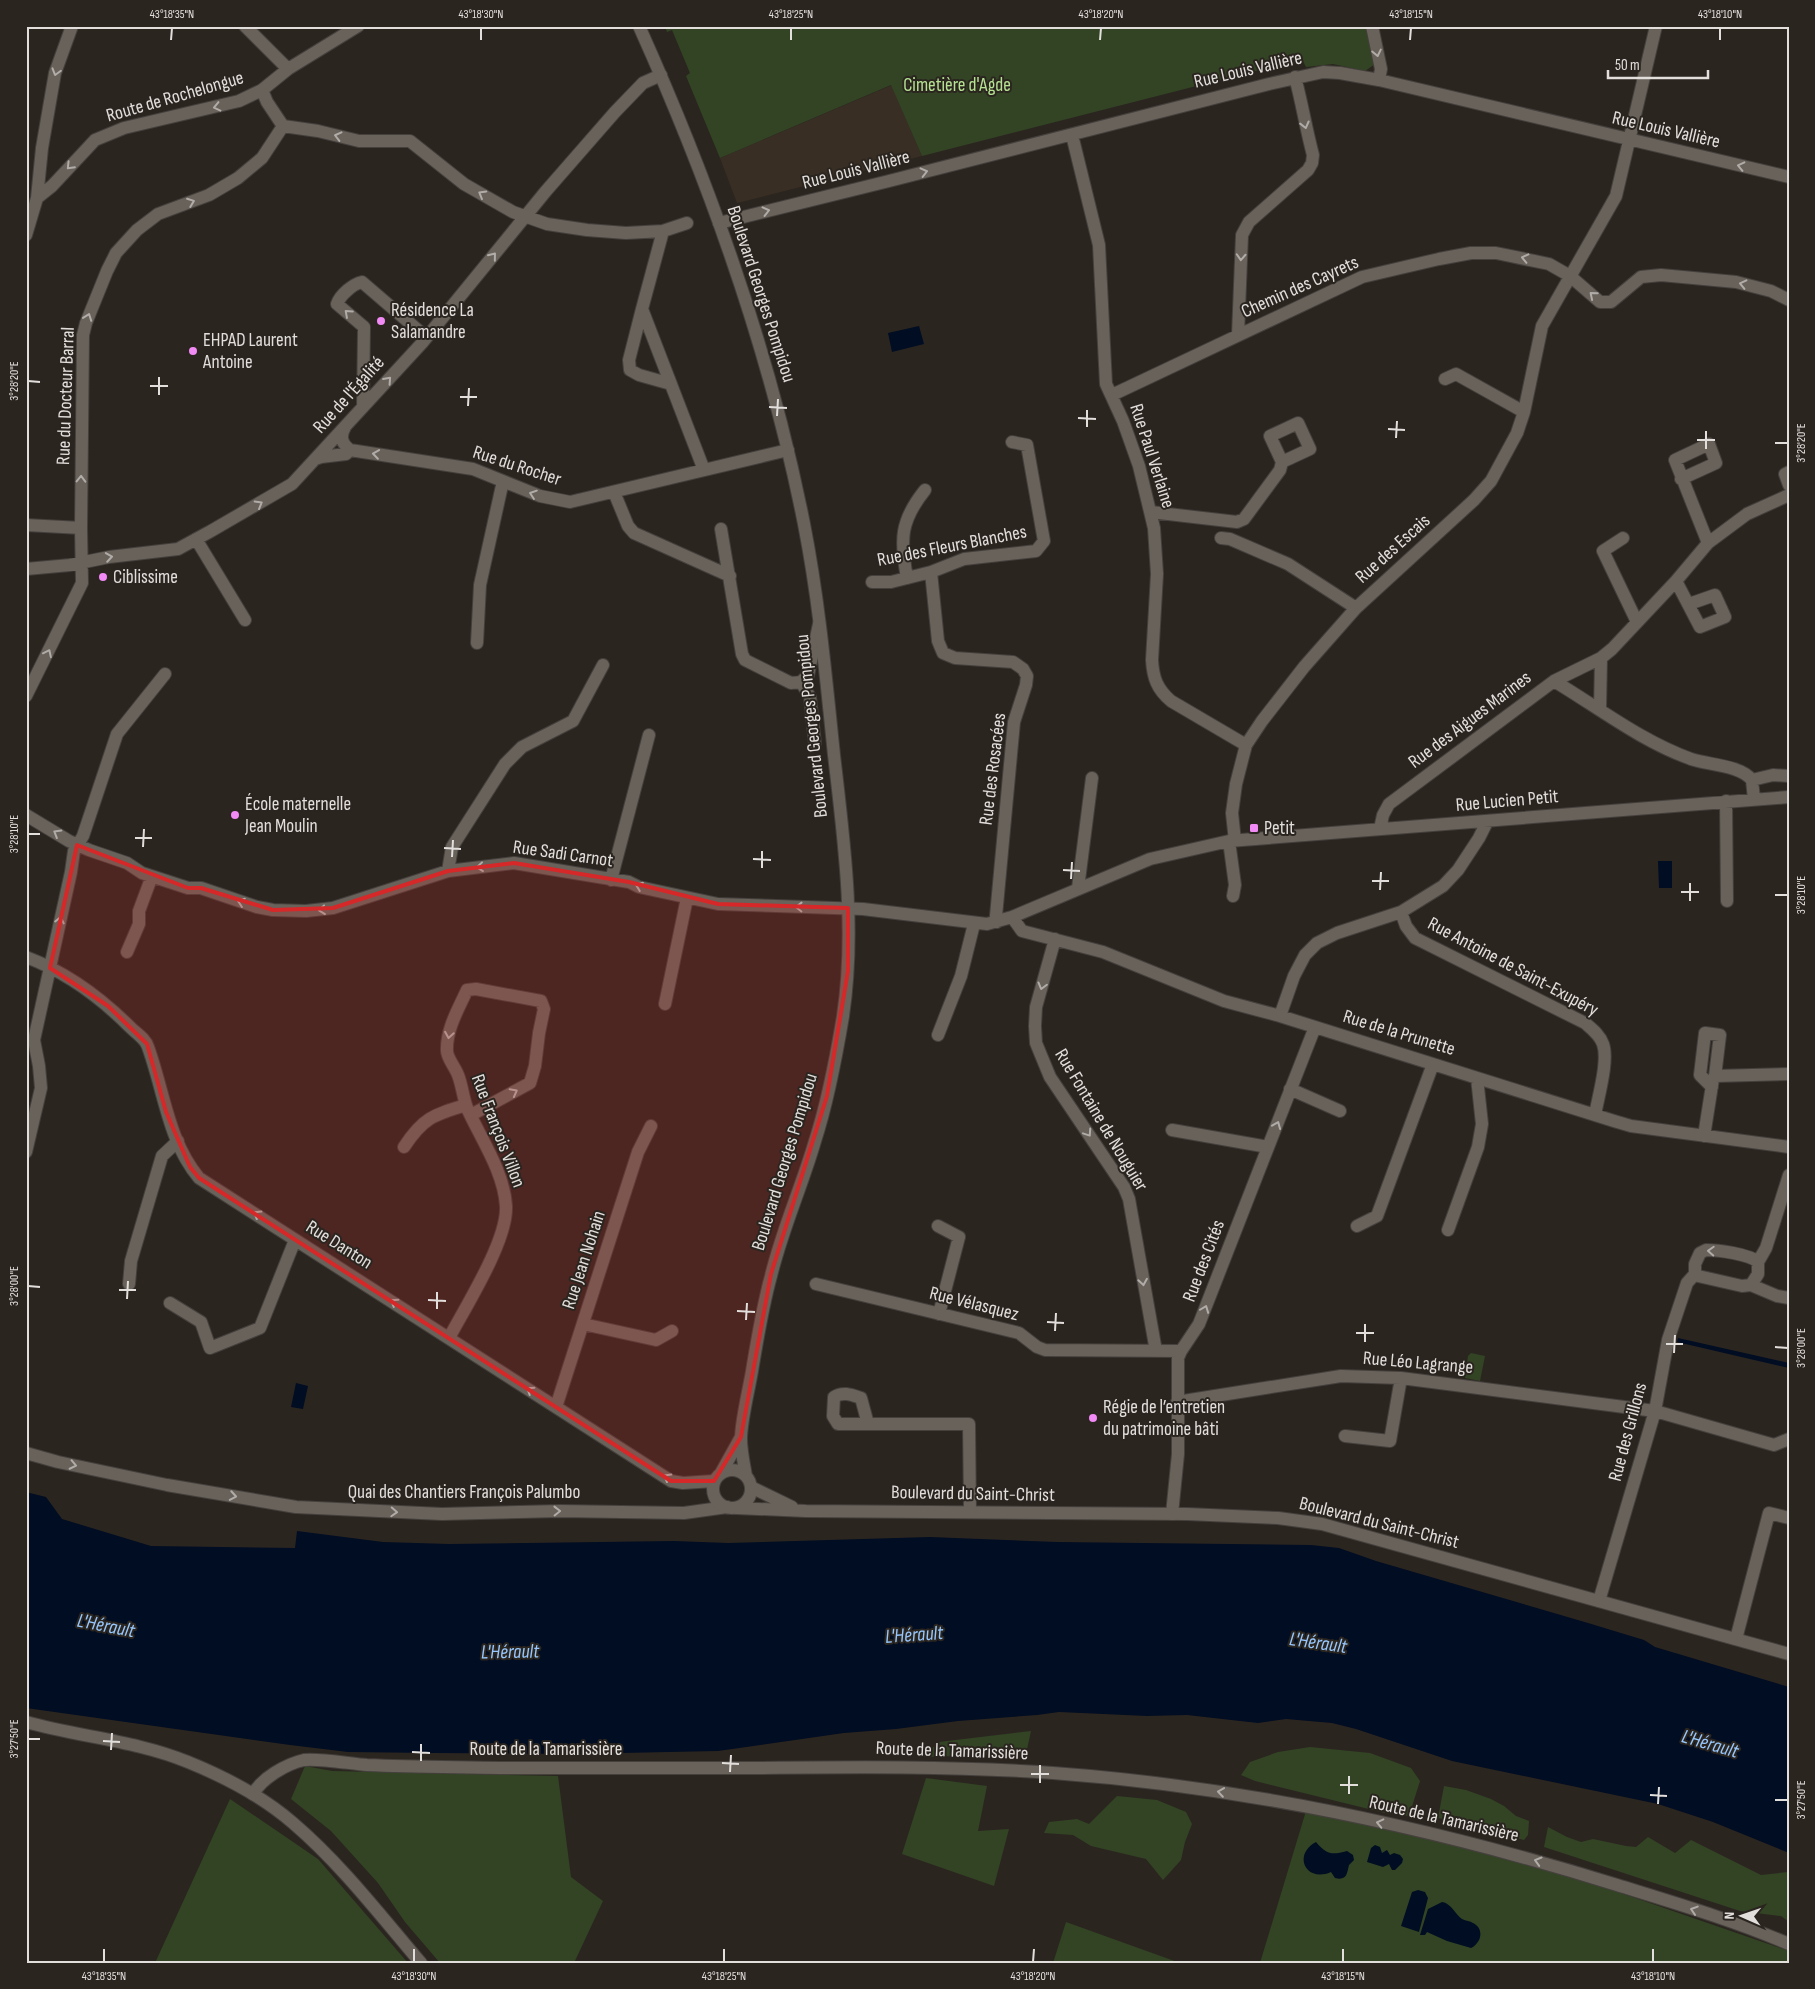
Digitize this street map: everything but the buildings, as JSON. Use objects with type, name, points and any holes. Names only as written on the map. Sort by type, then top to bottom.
[{"type":"street","points":[[27,231],[37,198],[42,148],[55,72],[72,26]]},
{"type":"street","points":[[245,26],[288,70]]},
{"type":"street","name":"Route de Rochelongue","points":[[37,198],[52,186],[94,140],[124,128],[239,101],[262,90],[288,70],[358,26]]},
{"type":"street","name":"Boulevard Georges Pompidou","points":[[639,26],[661,75],[731,256],[775,399],[788,450],[804,526],[820,622],[845,853],[848,908],[848,971],[842,1018],[827,1096],[816,1140],[771,1274],[759,1332],[741,1437],[748,1482]]},
{"type":"street","points":[[1372,26],[1380,68],[1379,80]]},
{"type":"street","name":"Rue des Escais","points":[[1232,841],[1232,812],[1236,784],[1246,745],[1282,694],[1356,608],[1474,500],[1490,481],[1505,458],[1524,412],[1542,326],[1616,196],[1656,26]]},
{"type":"street","name":"Rue Louis Vallière","points":[[719,223],[1295,77],[1332,73],[1379,80],[1789,178]]},
{"type":"street","name":"Rue de l'Égalité","points":[[26,569],[174,550],[283,491],[292,484],[426,337],[525,216],[615,112],[643,83],[661,75]]},
{"type":"street","points":[[1238,335],[1242,235],[1245,228],[1249,222],[1308,170],[1312,163],[1313,155],[1300,106],[1295,77]]},
{"type":"street","points":[[262,90],[267,102],[283,126],[318,131],[359,141],[410,141],[464,184],[513,212],[547,224],[587,230],[626,232],[663,231],[687,223]]},
{"type":"street","name":"Rue du Docteur Barral","points":[[26,696],[82,583],[80,528],[84,335],[86,323],[107,271],[116,253],[137,230],[158,214],[209,195],[238,178],[262,158],[283,126]]},
{"type":"street","name":"Rue Paul Verlaine","points":[[1072,135],[1099,245],[1106,384],[1139,466],[1151,512],[1157,558],[1152,660],[1156,684],[1171,701],[1246,745]]},
{"type":"street","points":[[663,231],[642,309],[630,360],[630,370],[638,375],[671,384]]},
{"type":"street","name":"Chemin des Cayrets","points":[[1112,395],[1362,277],[1471,253],[1496,254],[1549,264],[1570,276],[1600,302],[1611,302],[1641,278],[1661,275],[1736,282],[1771,291],[1789,300]]},
{"type":"street","points":[[363,407],[364,327],[337,304],[339,298],[356,283],[362,282],[426,337]]},
{"type":"street","points":[[642,309],[704,470]]},
{"type":"street","points":[[1446,379],[1456,374],[1524,412]]},
{"type":"street","points":[[345,427],[342,433],[342,440],[344,446],[350,450]]},
{"type":"street","name":"Rue des Fleurs Blanches","points":[[872,582],[891,582],[931,572],[964,559],[1036,551],[1044,541],[1027,445],[1012,442]]},
{"type":"street","name":"Rue du Rocher","points":[[315,459],[346,454],[350,450],[473,469],[540,496],[557,500],[580,500],[788,450]]},
{"type":"street","points":[[1151,512],[1237,522],[1244,519],[1280,470],[1282,462]]},
{"type":"street","points":[[1789,472],[1785,474],[1789,485]]},
{"type":"street","points":[[1681,479],[1708,543]]},
{"type":"street","points":[[477,644],[480,585],[503,481]]},
{"type":"street","points":[[907,578],[903,554],[904,527],[912,506],[925,490]]},
{"type":"street","points":[[614,492],[628,526],[634,533],[730,576]]},
{"type":"street","name":"Rue des Aigues Marines","points":[[1380,829],[1383,815],[1389,804],[1554,681],[1601,658],[1612,649],[1676,581],[1708,543],[1746,514],[1789,495]]},
{"type":"street","points":[[26,525],[80,528]]},
{"type":"street","points":[[721,529],[744,660],[791,683],[801,682],[808,675],[820,622]]},
{"type":"street","points":[[1221,538],[1230,539],[1288,564],[1356,608]]},
{"type":"street","points":[[1623,538],[1603,551],[1637,622]]},
{"type":"street","points":[[196,539],[245,620]]},
{"type":"street","name":"Rue des Rosacées","points":[[931,572],[938,641],[943,653],[955,658],[1013,662],[1023,669],[1027,676],[1014,722],[996,916],[998,922]]},
{"type":"street","points":[[1676,581],[1689,604]]},
{"type":"street","points":[[1600,710],[1601,658]]},
{"type":"street","points":[[448,871],[452,847],[505,764],[522,747],[573,721],[603,665]]},
{"type":"street","points":[[26,1152],[29,1122],[41,1088],[40,1066],[34,1040],[71,872],[72,856],[82,836],[117,734],[165,674]]},
{"type":"street","points":[[1554,681],[1652,743],[1692,759],[1742,771],[1752,780],[1754,799]]},
{"type":"street","points":[[801,682],[810,697],[815,744]]},
{"type":"street","points":[[611,880],[649,735]]},
{"type":"street","points":[[1752,780],[1773,775],[1789,776]]},
{"type":"street","points":[[1078,888],[1092,778]]},
{"type":"street","name":"Rue Lucien Petit","points":[[998,922],[1150,860],[1232,841],[1789,797]]},
{"type":"street","points":[[1726,801],[1726,901]]},
{"type":"street","name":"Rue Sadi Carnot","points":[[26,815],[77,845],[128,863],[152,876],[188,888],[201,888],[265,909],[306,911],[333,908],[448,871],[514,863],[629,882],[639,887],[686,898],[734,906],[848,908],[974,924],[998,922]]},
{"type":"street","points":[[1280,1016],[1294,976],[1305,955],[1317,944],[1337,933],[1402,912],[1452,878],[1479,838],[1487,822]]},
{"type":"street","points":[[1232,841],[1235,885],[1233,896]]},
{"type":"street","points":[[127,952],[139,924],[139,912],[152,876]]},
{"type":"street","points":[[665,1004],[686,898]]},
{"type":"street","name":"Rue Antoine de Saint-Exupéry","points":[[1402,912],[1406,926],[1416,938],[1585,1023],[1597,1033],[1604,1044],[1605,1058],[1595,1115]]},
{"type":"street","name":"Rue de la Prunette","points":[[1012,916],[1022,931],[1112,955],[1224,1001],[1280,1016],[1631,1126],[1789,1147]]},
{"type":"street","points":[[938,1035],[961,976],[974,924]]},
{"type":"street","name":"Rue Fontaine de Nouguier","points":[[1055,939],[1036,1007],[1036,1044],[1050,1077],[1124,1187],[1129,1199],[1156,1351]]},
{"type":"street","name":"Rue Danton","points":[[26,957],[77,983],[108,1006],[148,1044],[166,1112],[190,1167],[199,1178],[671,1481],[683,1483],[718,1477]]},
{"type":"street","name":"Rue François Villon","points":[[449,1338],[491,1259],[504,1230],[506,1214],[499,1176],[468,1110],[458,1076],[447,1052],[450,1027],[467,990],[476,989],[541,1001],[544,1009],[535,1066],[530,1084],[468,1110]]},
{"type":"street","name":"Rue des Cités","points":[[1172,1514],[1178,1468],[1177,1366],[1180,1351],[1199,1324],[1315,1027]]},
{"type":"street","points":[[1357,1226],[1377,1216],[1433,1064]]},
{"type":"street","points":[[1704,1136],[1714,1082],[1789,1074]]},
{"type":"street","points":[[1448,1230],[1478,1147],[1482,1124],[1477,1078]]},
{"type":"street","points":[[1290,1089],[1340,1111]]},
{"type":"street","points":[[404,1148],[417,1128],[431,1118],[438,1114],[468,1110]]},
{"type":"street","name":"Rue Jean Nohain","points":[[556,1407],[638,1152],[651,1126]]},
{"type":"street","points":[[1172,1130],[1268,1146]]},
{"type":"street","points":[[129,1284],[131,1261],[162,1156],[178,1140]]},
{"type":"street","points":[[1752,1285],[1758,1274],[1758,1262],[1766,1248],[1789,1174]]},
{"type":"street","points":[[938,1226],[959,1237],[939,1314]]},
{"type":"street","points":[[170,1303],[201,1322],[210,1348],[260,1328],[295,1240]]},
{"type":"street","name":"Rue des Grillons","points":[[1599,1601],[1656,1410],[1668,1340],[1687,1283],[1695,1274],[1694,1270],[1698,1256],[1706,1250],[1746,1256],[1754,1258],[1758,1262]]},
{"type":"street","points":[[1695,1274],[1742,1286],[1752,1285],[1777,1296],[1789,1298]]},
{"type":"street","name":"Rue Vélasquez","points":[[816,1284],[1019,1333],[1045,1350],[1180,1351]]},
{"type":"street","points":[[583,1324],[656,1340],[672,1331]]},
{"type":"street","name":"Rue Léo Lagrange","points":[[1177,1402],[1341,1376],[1401,1378],[1656,1410],[1774,1445],[1789,1439]]},
{"type":"street","points":[[1346,1436],[1390,1441],[1401,1378]]},
{"type":"street","points":[[868,1424],[969,1424],[970,1512]]},
{"type":"street","name":"Boulevard Georges Pompidou","points":[[718,1477],[741,1437]]},
{"type":"street","name":"Quai des Chantiers François Palumbo","points":[[26,1453],[58,1462],[167,1485],[296,1507],[442,1514],[560,1511],[684,1513],[731,1508]]},
{"type":"street","points":[[735,1470],[748,1482],[749,1498],[746,1502],[731,1508],[721,1505],[713,1494],[718,1477],[735,1470]]},
{"type":"street","name":"Boulevard du Saint-Christ","points":[[748,1482],[799,1510]]},
{"type":"street","name":"Boulevard du Saint-Christ","points":[[731,1508],[1172,1514],[1260,1517],[1322,1524],[1789,1654]]},
{"type":"street","points":[[1736,1639],[1769,1513],[1789,1518]]},
{"type":"street","points":[[26,1722],[55,1730],[128,1744],[188,1762],[253,1794],[292,1822],[336,1863],[421,1963]]},
{"type":"street","name":"Route de la Tamarissière","points":[[253,1794],[259,1784],[286,1768],[302,1761],[311,1760],[376,1765],[444,1767],[904,1767],[985,1769],[1109,1778],[1285,1802],[1522,1857],[1743,1926],[1789,1944]]},
{"type":"highlighted area","points":[[77,845],[188,888],[201,888],[273,910],[333,908],[448,871],[514,863],[629,882],[718,904],[848,908],[848,971],[827,1096],[771,1274],[741,1437],[714,1481],[671,1481],[199,1178],[190,1167],[166,1112],[147,1044],[108,1006],[50,968]]},
{"type":"shaded area","points":[[892,85],[922,156],[737,203],[720,158]]},
{"type":"green space","name":"Cimetière d'Agde","points":[[665,26],[1367,26],[1375,64],[1365,71],[1333,64],[1306,67],[1302,59],[922,156],[891,85],[720,158],[686,76],[690,73],[672,30],[667,32]]},
{"type":"green space","points":[[1471,1353],[1485,1356],[1480,1381],[1465,1378],[1468,1356]]},
{"type":"green space","points":[[1031,1731],[1026,1754],[923,1757],[939,1742]]},
{"type":"green space","points":[[1310,1747],[1370,1753],[1411,1768],[1420,1781],[1409,1816],[1385,1813],[1255,1781],[1241,1775],[1250,1762],[1278,1752]]},
{"type":"green space","points":[[305,1766],[332,1771],[558,1776],[571,1877],[603,1901],[574,1963],[440,1963],[405,1922],[378,1883],[331,1831],[291,1799]]},
{"type":"green space","points":[[926,1778],[987,1786],[978,1831],[1009,1829],[994,1886],[902,1854]]},
{"type":"green space","points":[[1444,1786],[1466,1790],[1504,1806],[1516,1816],[1529,1821],[1528,1835],[1524,1840],[1438,1818]]},
{"type":"green space","points":[[1117,1796],[1157,1800],[1186,1812],[1192,1824],[1181,1860],[1163,1880],[1146,1859],[1091,1846],[1073,1835],[1044,1833],[1049,1822],[1077,1819],[1089,1824]]},
{"type":"green space","points":[[230,1799],[318,1859],[408,1963],[155,1963]]},
{"type":"green space","points":[[1306,1811],[1531,1862],[1789,1951],[1789,1963],[1260,1963]]},
{"type":"green space","points":[[1548,1827],[1581,1842],[1593,1839],[1636,1847],[1648,1837],[1675,1853],[1691,1840],[1761,1875],[1788,1872],[1789,1922],[1781,1916],[1740,1911],[1544,1847]]},
{"type":"green space","points":[[1066,1922],[1180,1963],[1053,1963]]},
{"type":"water","points":[[919,326],[924,344],[892,352],[888,333]]},
{"type":"water","points":[[1658,861],[1672,861],[1672,888],[1659,888]]},
{"type":"water","points":[[1678,1338],[1789,1363],[1789,1368],[1677,1342]]},
{"type":"water","points":[[296,1383],[308,1386],[303,1409],[291,1407]]},
{"type":"water","name":"L'Hérault","points":[[26,1492],[46,1497],[62,1519],[151,1546],[295,1548],[297,1531],[383,1542],[449,1544],[674,1541],[728,1543],[930,1537],[1057,1542],[1311,1545],[1339,1548],[1376,1561],[1644,1640],[1655,1647],[1789,1687],[1789,1853],[1713,1822],[1658,1804],[1452,1761],[1356,1729],[1332,1723],[1286,1719],[1258,1723],[1187,1715],[1147,1716],[1059,1712],[844,1733],[718,1751],[572,1754],[434,1753],[348,1752],[26,1708]]},
{"type":"water","points":[[1316,1842],[1327,1852],[1347,1851],[1353,1855],[1354,1860],[1349,1865],[1344,1877],[1335,1878],[1331,1872],[1315,1874],[1305,1866],[1305,1854],[1309,1847]]},
{"type":"water","points":[[1375,1845],[1380,1847],[1382,1853],[1387,1850],[1390,1855],[1394,1853],[1400,1855],[1403,1859],[1402,1863],[1395,1870],[1392,1870],[1389,1864],[1383,1867],[1367,1862],[1371,1848]]},
{"type":"water","points":[[1418,1890],[1425,1892],[1428,1898],[1419,1932],[1401,1926],[1412,1892]]},
{"type":"water","points":[[1442,1902],[1448,1904],[1462,1919],[1472,1922],[1477,1926],[1480,1936],[1474,1946],[1471,1948],[1447,1941],[1427,1932],[1425,1935],[1420,1935],[1428,1909]]},
{"type":"place","name":"Résidence La Salamandre","points":[[381,321]]},
{"type":"place","name":"EHPAD Laurent Antoine","points":[[193,351]]},
{"type":"place","name":"Ciblissime","points":[[103,577]]},
{"type":"place","name":"École maternelle Jean Moulin","points":[[235,815]]},
{"type":"place","name":"Petit","points":[[1254,828]]},
{"type":"place","name":"Régie de l’entretien du patrimoine bâti","points":[[1093,1418]]}]
